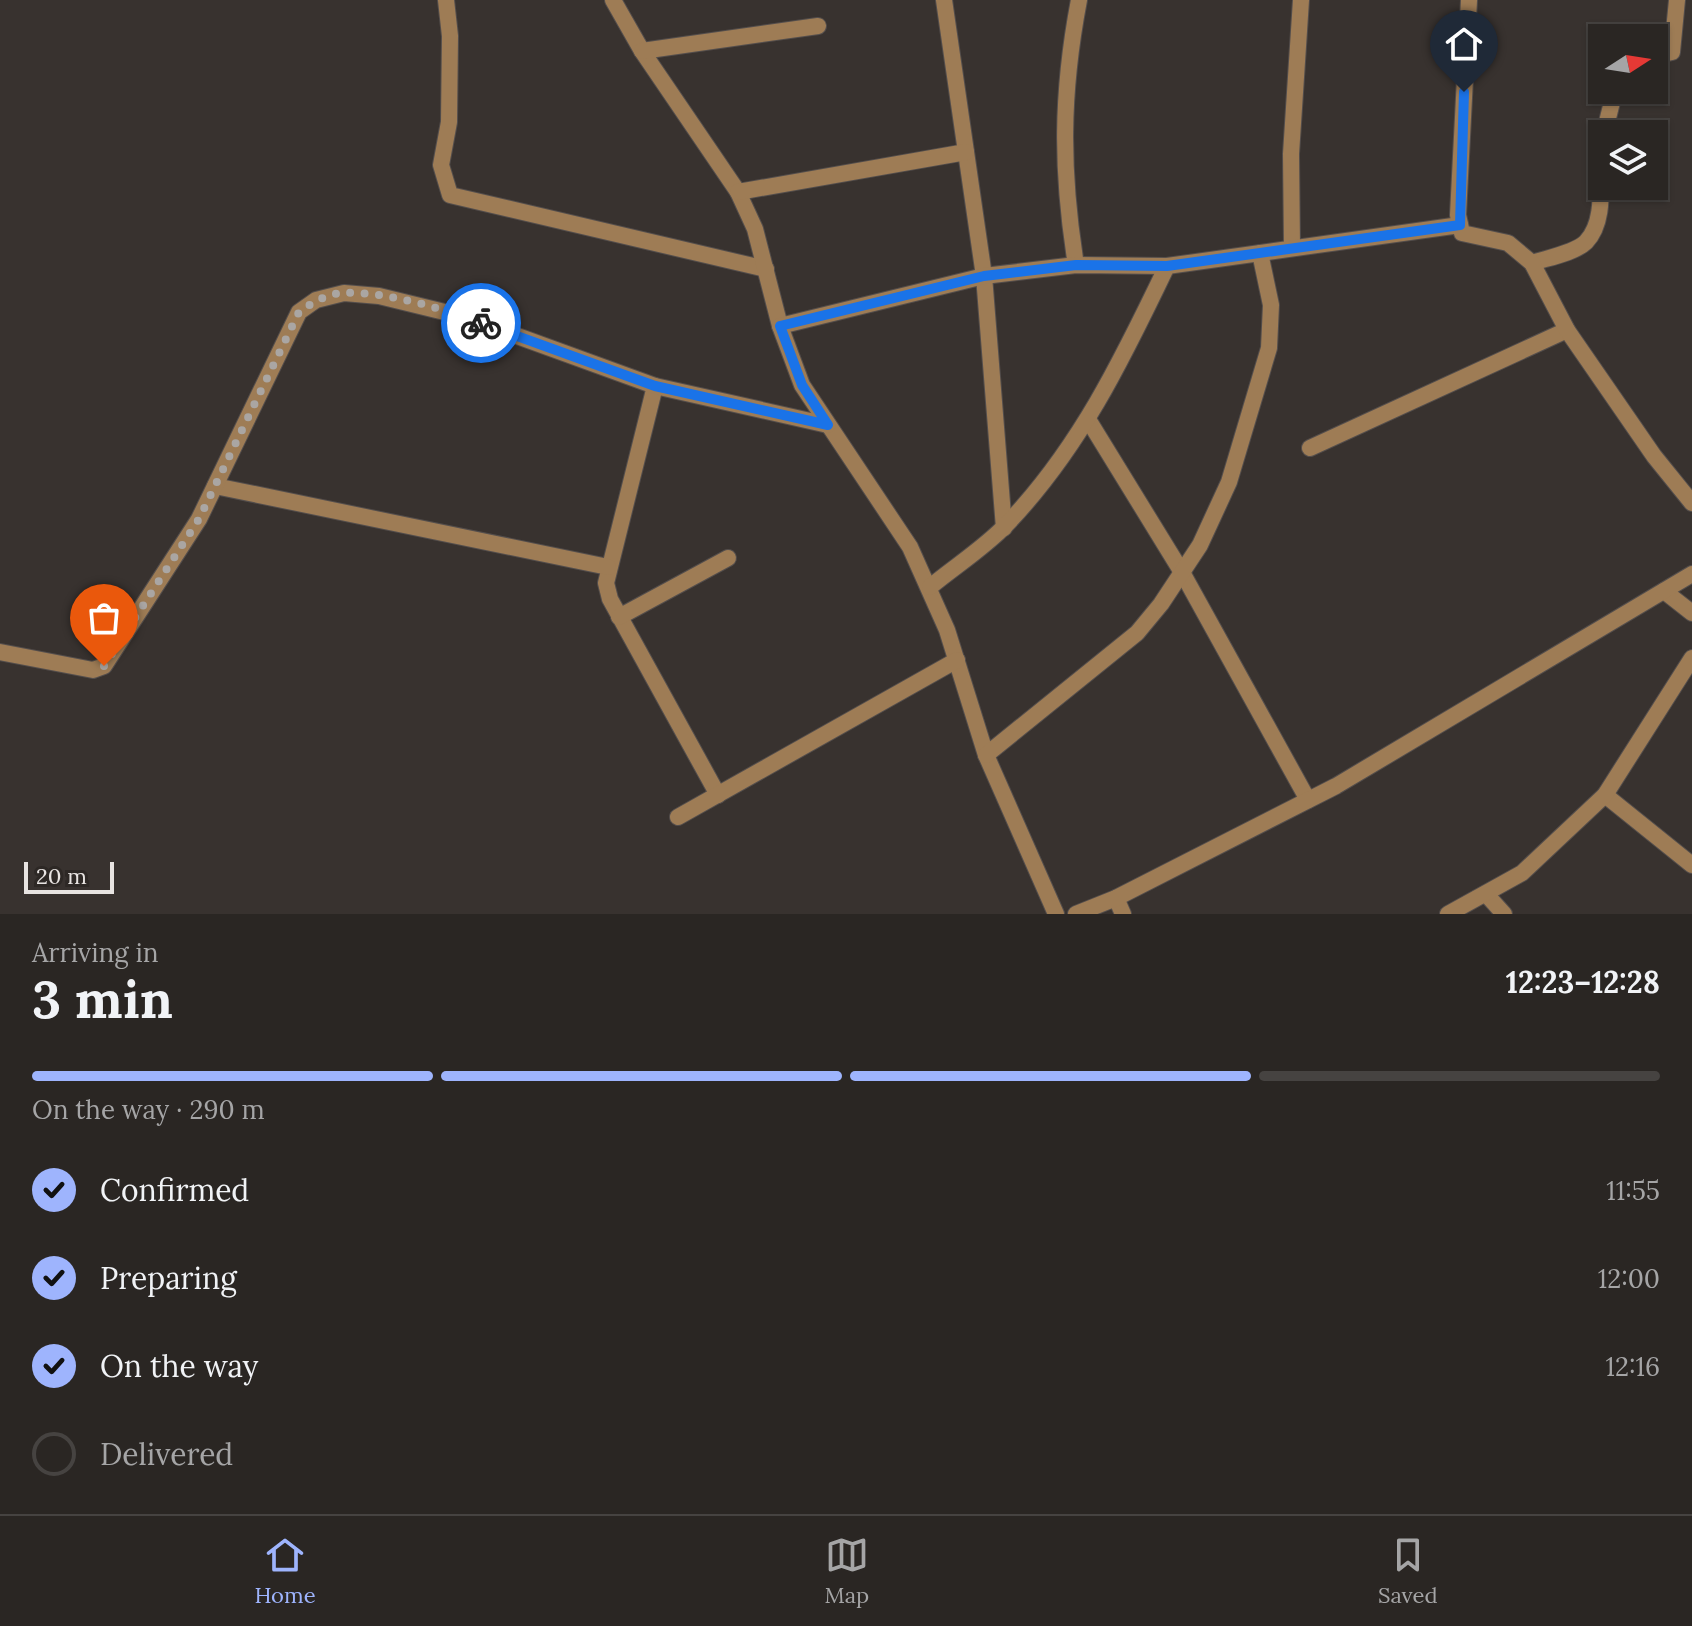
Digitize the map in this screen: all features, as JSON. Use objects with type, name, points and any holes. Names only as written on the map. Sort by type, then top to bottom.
[{"type":"street","points":[[446,0],[450,36],[449,122],[441,165],[450,195],[766,269]]},
{"type":"street","points":[[613,0],[642,51],[738,192],[755,229],[780,326],[802,385],[890,512],[930,587],[957,660],[986,755],[1056,914]]},
{"type":"street","points":[[944,0],[984,276],[1004,528]]},
{"type":"street","points":[[1076,265],[1064,176],[1063,131],[1068,58],[1079,0]]},
{"type":"street","points":[[1292,248],[1291,154],[1301,0]]},
{"type":"street","points":[[1469,0],[1462,233],[1508,243],[1532,263],[1567,330],[1654,456],[1692,503]]},
{"type":"street","points":[[1668,53],[1672,52],[1677,0]]},
{"type":"street","points":[[642,51],[818,26]]},
{"type":"street","points":[[738,192],[966,152]]},
{"type":"street","points":[[1532,263],[1584,244],[1594,230],[1599,200]]},
{"type":"street","points":[[780,326],[984,276],[1076,265],[1167,266],[1460,225]]},
{"type":"street","points":[[986,755],[1109,659],[1137,633],[1183,574],[1229,482],[1269,348],[1271,305],[1260,253]]},
{"type":"street","points":[[930,587],[1004,528],[1057,466],[1089,421],[1167,266]]},
{"type":"street","points":[[0,652],[93,670],[104,666],[199,519],[299,312],[316,300],[344,293],[379,296],[465,317],[655,386],[828,425]]},
{"type":"street","points":[[1310,448],[1567,330]]},
{"type":"street","points":[[655,386],[606,583],[619,617],[718,795]]},
{"type":"street","points":[[1089,421],[1183,574],[1308,800]]},
{"type":"street","points":[[215,486],[608,567]]},
{"type":"street","points":[[619,617],[728,558]]},
{"type":"street","points":[[1076,914],[1119,906],[1308,800],[1692,574]]},
{"type":"street","points":[[1664,591],[1692,613]]},
{"type":"street","points":[[1448,914],[1522,873],[1605,795],[1692,658]]},
{"type":"street","points":[[678,817],[957,660]]},
{"type":"street","points":[[1605,795],[1692,865]]},
{"type":"street","points":[[1486,894],[1504,914]]},
{"type":"way so far","points":[[104,666],[199,519],[299,312],[316,300],[344,293],[379,296],[481,323]]},
{"type":"route","points":[[481,323],[655,386],[828,425],[802,385],[780,326],[984,276],[1076,265],[1167,266],[1460,225],[1464,92]]}]
